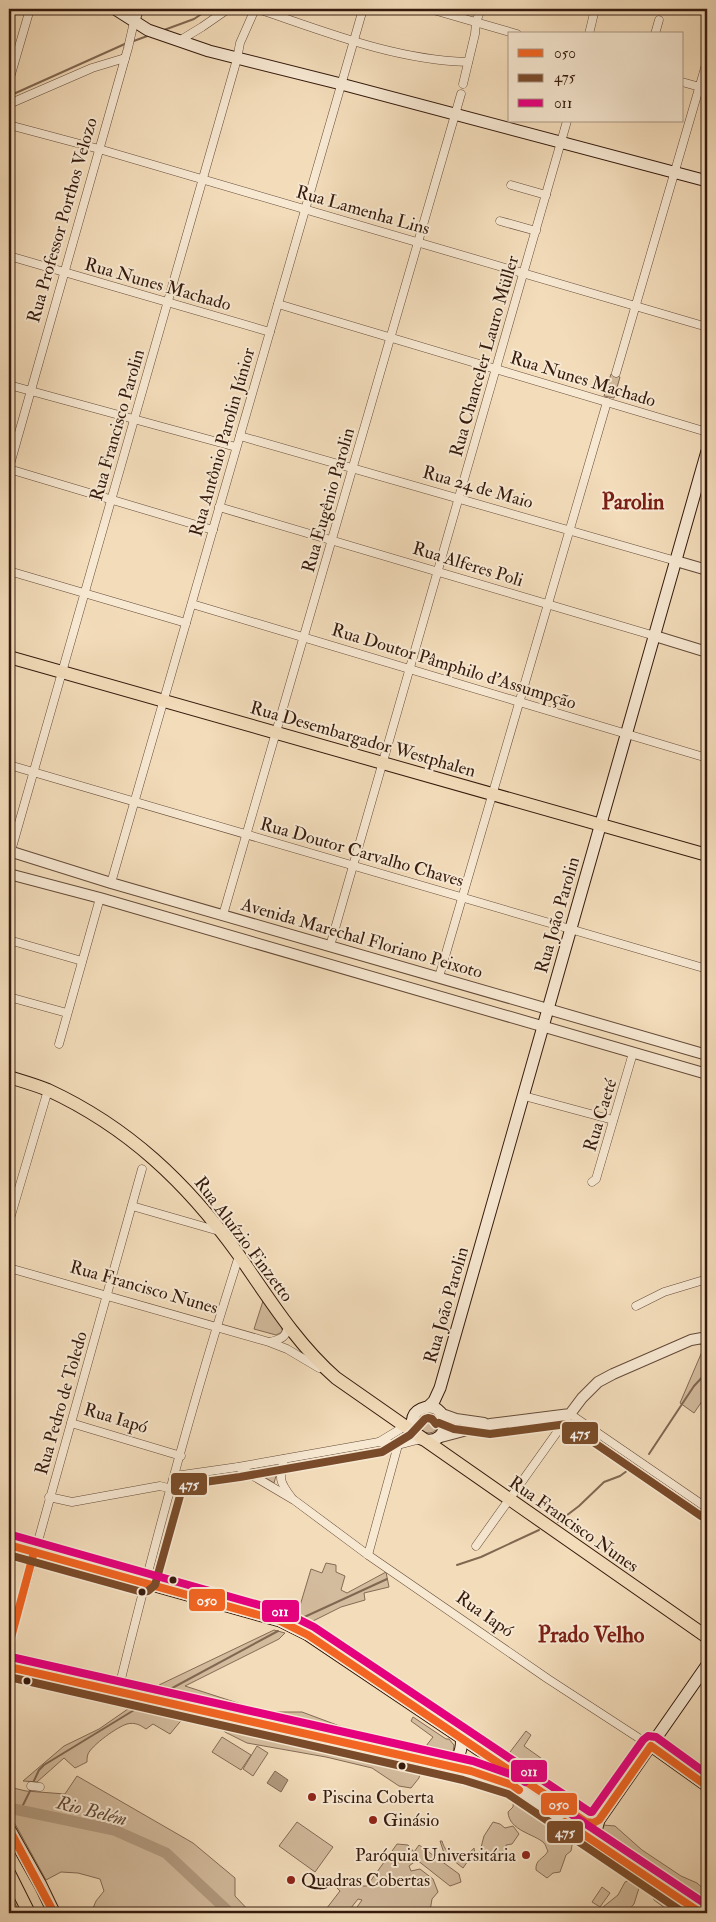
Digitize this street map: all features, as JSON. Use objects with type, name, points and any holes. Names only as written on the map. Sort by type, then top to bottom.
[{"type":"main road","points":[[115,9],[148,30],[165,37],[211,46],[237,56],[305,70],[341,84],[707,181]]},
{"type":"main road","name":"Rua João Parolin","points":[[428,1407],[434,1401],[440,1388],[707,451]]},
{"type":"main road","name":"Rua Desembargador Westphalen","points":[[9,657],[707,855]]},
{"type":"main road","name":"Rua Aluízio Finzetto","points":[[9,1076],[48,1090],[109,1125],[158,1162],[198,1201],[288,1326],[323,1367],[336,1378]]},
{"type":"main road","name":"Rua Francisco Nunes","points":[[336,1378],[408,1424],[419,1437],[707,1637]]},
{"type":"main road","name":"Rua João Parolin","points":[[440,1388],[439,1402],[442,1414]]},
{"type":"main road","points":[[408,1424],[418,1411],[428,1407],[442,1414],[445,1423],[444,1429],[437,1438],[426,1440],[419,1437]]},
{"type":"main road","points":[[9,1544],[280,1621],[308,1635],[461,1736],[586,1822],[593,1823],[599,1820]]},
{"type":"main road","points":[[602,1846],[597,1838],[596,1830],[599,1820],[707,1666]]},
{"type":"main road","points":[[9,1667],[471,1771],[512,1785],[701,1913]]},
{"type":"main road","points":[[449,1767],[456,1761],[460,1753],[461,1736]]},
{"type":"main road","name":"Rua Iapó","points":[[651,1746],[707,1786]]},
{"type":"main road","points":[[9,1829],[54,1913]]},
{"type":"main road","points":[[9,1874],[29,1913]]},
{"type":"street","points":[[9,81],[30,9]]},
{"type":"street","name":"Rua Professor Porthos Velozo","points":[[9,468],[138,9]]},
{"type":"street","points":[[183,42],[228,9]]},
{"type":"street","points":[[256,9],[353,41],[417,57],[468,62]]},
{"type":"street","name":"Rua Francisco Parolin","points":[[10,851],[237,56],[256,9]]},
{"type":"street","name":"Rua Antônio Parolin Júnior","points":[[111,883],[363,9]]},
{"type":"street","points":[[430,9],[510,32]]},
{"type":"street","points":[[463,84],[476,22],[481,9]]},
{"type":"street","points":[[589,32],[594,9]]},
{"type":"street","points":[[656,32],[659,20]]},
{"type":"street","points":[[9,104],[92,68],[125,58]]},
{"type":"street","points":[[616,373],[675,172],[704,88],[707,61]]},
{"type":"street","points":[[684,83],[704,88]]},
{"type":"street","name":"Rua Eugênio Parolin","points":[[223,915],[461,94]]},
{"type":"street","name":"Rua Chanceler Lauro Müller","points":[[330,946],[567,122]]},
{"type":"street","name":"Rua Lamenha Lins","points":[[9,125],[99,149],[707,327]]},
{"type":"street","points":[[511,185],[546,195]]},
{"type":"street","points":[[500,221],[536,231]]},
{"type":"street","name":"Rua Nunes Machado","points":[[9,256],[270,332]]},
{"type":"street","name":"Rua Nunes Machado","points":[[278,304],[707,432]]},
{"type":"street","points":[[9,385],[236,448]]},
{"type":"street","points":[[439,977],[607,402]]},
{"type":"street","name":"Rua 24 de Maio","points":[[240,436],[707,570]]},
{"type":"street","points":[[9,468],[213,530]]},
{"type":"street","name":"Rua Alferes Poli","points":[[219,507],[707,652]]},
{"type":"street","points":[[9,571],[186,623]]},
{"type":"street","name":"Rua Doutor Pâmphilo d'Assumpção","points":[[192,604],[707,758]]},
{"type":"street","name":"Rua Doutor Carvalho Chaves","points":[[9,765],[707,969]]},
{"type":"street","name":"Avenida Marechal Floriano Peixoto","points":[[10,851],[111,883],[707,1055]]},
{"type":"street","name":"Avenida Marechal Floriano Peixoto","points":[[10,877],[100,898],[707,1074]]},
{"type":"street","points":[[59,1044],[100,898]]},
{"type":"street","points":[[9,940],[82,961]]},
{"type":"street","points":[[9,997],[67,1013]]},
{"type":"street","points":[[566,1034],[562,1024],[571,1015]]},
{"type":"street","name":"Rua Caeté","points":[[592,1182],[596,1179],[634,1053]]},
{"type":"street","points":[[9,1222],[48,1090]]},
{"type":"street","points":[[524,1096],[614,1120]]},
{"type":"street","name":"Rua Pedro de Toledo","points":[[9,1645],[142,1169]]},
{"type":"street","points":[[132,1206],[222,1232]]},
{"type":"street","points":[[118,1691],[145,1582],[217,1326],[239,1256]]},
{"type":"street","name":"Rua Francisco Nunes","points":[[9,1268],[269,1342],[295,1353],[336,1378]]},
{"type":"street","points":[[636,1306],[664,1292],[707,1279]]},
{"type":"street","points":[[269,1342],[282,1339],[287,1334],[288,1326]]},
{"type":"street","points":[[476,1546],[589,1389],[613,1374],[691,1340],[702,1338],[707,1341]]},
{"type":"street","points":[[442,1414],[456,1419],[490,1424]]},
{"type":"street","points":[[437,1438],[490,1424],[570,1414],[707,1508]]},
{"type":"street","name":"Rua Iapó","points":[[71,1423],[181,1456]]},
{"type":"street","points":[[380,1442],[408,1424]]},
{"type":"street","points":[[175,1476],[380,1442],[398,1445],[419,1437]]},
{"type":"street","points":[[368,1554],[398,1445]]},
{"type":"street","name":"Rua Iapó","points":[[284,1459],[280,1477],[281,1484],[294,1500]]},
{"type":"street","name":"Rua Iapó","points":[[238,1467],[294,1500],[368,1554],[558,1686],[651,1746]]},
{"type":"street","points":[[50,1497],[72,1502],[160,1486],[172,1489]]},
{"type":"shaded area","points":[[611,374],[620,377],[614,398],[604,396]]},
{"type":"shaded area","points":[[263,1301],[282,1325],[282,1332],[276,1335],[254,1329]]},
{"type":"shaded area","points":[[697,1342],[707,1343],[707,1394],[694,1413],[680,1403],[704,1347]]},
{"type":"shaded area","points":[[429,1413],[436,1416],[439,1423],[436,1430],[429,1433],[422,1430],[419,1423],[422,1416]]},
{"type":"shaded area","points":[[279,1465],[274,1483],[253,1470]]},
{"type":"shaded area","points":[[326,1563],[336,1565],[336,1572],[345,1576],[341,1590],[347,1593],[386,1572],[389,1587],[364,1593],[365,1600],[341,1607],[305,1625],[296,1619],[311,1569],[322,1573]]},
{"type":"shaded area","points":[[274,1630],[285,1633],[279,1639],[185,1686],[247,1706],[253,1710],[249,1717],[168,1698],[158,1692],[159,1685]]},
{"type":"shaded area","points":[[138,1702],[184,1713],[184,1717],[170,1734],[153,1724],[146,1729],[137,1724],[127,1724],[99,1741],[90,1750],[87,1762],[75,1768],[64,1758],[37,1782],[23,1781],[64,1746],[99,1729]]},
{"type":"shaded area","points":[[270,1712],[302,1712],[345,1728],[426,1746],[433,1737],[411,1721],[413,1717],[446,1739],[449,1739],[454,1745],[453,1753],[444,1758],[271,1722],[266,1718]]},
{"type":"shaded area","points":[[209,1718],[374,1753],[421,1767],[419,1778],[411,1788],[399,1786],[372,1768],[326,1757],[247,1743],[225,1732]]},
{"type":"shaded area","points":[[526,1731],[531,1735],[524,1746],[545,1761],[534,1775],[507,1756]]},
{"type":"shaded area","points":[[222,1737],[251,1755],[241,1770],[212,1752]]},
{"type":"shaded area","points":[[257,1746],[268,1753],[253,1776],[243,1769]]},
{"type":"shaded area","points":[[275,1771],[288,1780],[281,1792],[267,1783]]},
{"type":"shaded area","points":[[77,1776],[193,1843],[235,1878],[235,1896],[251,1913],[91,1913],[96,1901],[104,1891],[100,1879],[78,1873],[61,1872],[46,1880],[9,1813],[9,1787],[26,1791],[65,1794]]},
{"type":"shaded area","points":[[514,1791],[574,1834],[571,1851],[566,1855],[560,1872],[553,1873],[547,1878],[536,1870],[538,1861],[548,1851],[544,1843],[517,1828],[509,1818],[508,1812],[513,1807]]},
{"type":"shaded area","points":[[297,1822],[333,1847],[315,1872],[279,1846]]},
{"type":"shaded area","points":[[493,1822],[505,1828],[513,1826],[519,1834],[512,1844],[506,1845],[506,1851],[500,1854],[479,1855],[484,1836]]},
{"type":"shaded area","points":[[603,1825],[615,1826],[642,1850],[681,1876],[697,1883],[707,1892],[707,1913],[704,1913],[649,1873],[643,1864],[636,1865],[603,1842],[599,1831]]},
{"type":"shaded area","points":[[440,1841],[442,1841],[447,1851],[455,1856],[465,1855],[474,1848],[475,1854],[463,1868],[444,1853]]},
{"type":"shaded area","points":[[397,1844],[408,1845],[414,1852],[419,1845],[459,1874],[461,1882],[450,1886],[417,1860],[409,1866],[411,1871],[420,1869],[433,1879],[438,1892],[432,1899],[430,1911],[433,1913],[353,1913],[362,1900],[358,1899],[347,1913],[323,1913],[340,1891],[335,1886],[342,1877],[367,1886]]},
{"type":"shaded area","points":[[631,1880],[639,1888],[634,1904],[626,1913],[601,1913],[603,1907],[618,1895],[625,1882]]},
{"type":"shaded area","points":[[648,1881],[697,1913],[662,1913],[665,1908],[654,1900]]},
{"type":"shaded area","points":[[602,1887],[610,1893],[600,1907],[592,1902]]},
{"type":"shaded area","points":[[9,1892],[20,1913],[9,1913]]},
{"type":"waterway","points":[[164,30],[194,19],[209,9]]},
{"type":"waterway","points":[[131,42],[150,35]]},
{"type":"waterway","points":[[9,96],[127,43]]},
{"type":"waterway","points":[[649,1454],[694,1386],[707,1372]]},
{"type":"waterway","points":[[558,1522],[579,1506],[604,1482],[620,1476],[635,1465]]},
{"type":"waterway","points":[[457,1565],[481,1557],[539,1530]]},
{"type":"waterway","points":[[300,1619],[387,1579]]},
{"type":"waterway","points":[[163,1693],[278,1631]]},
{"type":"waterway","points":[[32,1785],[39,1770],[44,1765],[144,1704]]},
{"type":"waterway","points":[[20,1811],[31,1789]]},
{"type":"waterway","name":"Rio Belém","points":[[9,1808],[114,1830],[166,1853],[230,1913]]},
{"type":"transit line","name":"475","points":[[9,1555],[142,1592],[148,1591],[155,1585],[183,1485],[382,1452],[410,1435],[425,1419],[432,1419],[436,1424]]},
{"type":"transit line","name":"475","points":[[439,1423],[454,1429],[490,1434],[567,1424],[701,1516]]},
{"type":"transit line","name":"011","points":[[12,1535],[284,1612],[314,1627],[590,1812],[592,1812],[643,1740],[648,1736],[656,1737],[707,1774]]},
{"type":"transit line","name":"050","points":[[9,1545],[280,1621],[308,1635],[586,1822],[593,1823],[599,1820],[651,1746],[707,1786]]},
{"type":"transit line","name":"050","points":[[9,1645],[34,1552]]},
{"type":"transit line","name":"011","points":[[11,1657],[473,1761],[516,1776],[525,1782]]},
{"type":"transit line","name":"050","points":[[9,1667],[471,1771],[512,1785],[519,1790]]},
{"type":"transit line","name":"475","points":[[9,1677],[463,1780],[508,1794],[684,1913]]},
{"type":"transit line","name":"011","points":[[571,1814],[707,1905]]},
{"type":"transit line","name":"050","points":[[565,1822],[701,1913]]},
{"type":"transit line","name":"050","points":[[9,1829],[54,1913]]},
{"type":"place","name":"Piscina Coberta","points":[[312,1797]]},
{"type":"place","name":"Ginásio","points":[[373,1820]]},
{"type":"place","name":"Paróquia Universitária","points":[[526,1855]]},
{"type":"place","name":"Quadras Cobertas","points":[[291,1880]]},
{"type":"district","name":"Parolin","points":[[633,501]]},
{"type":"district","name":"Prado Velho","points":[[591,1634]]}]
